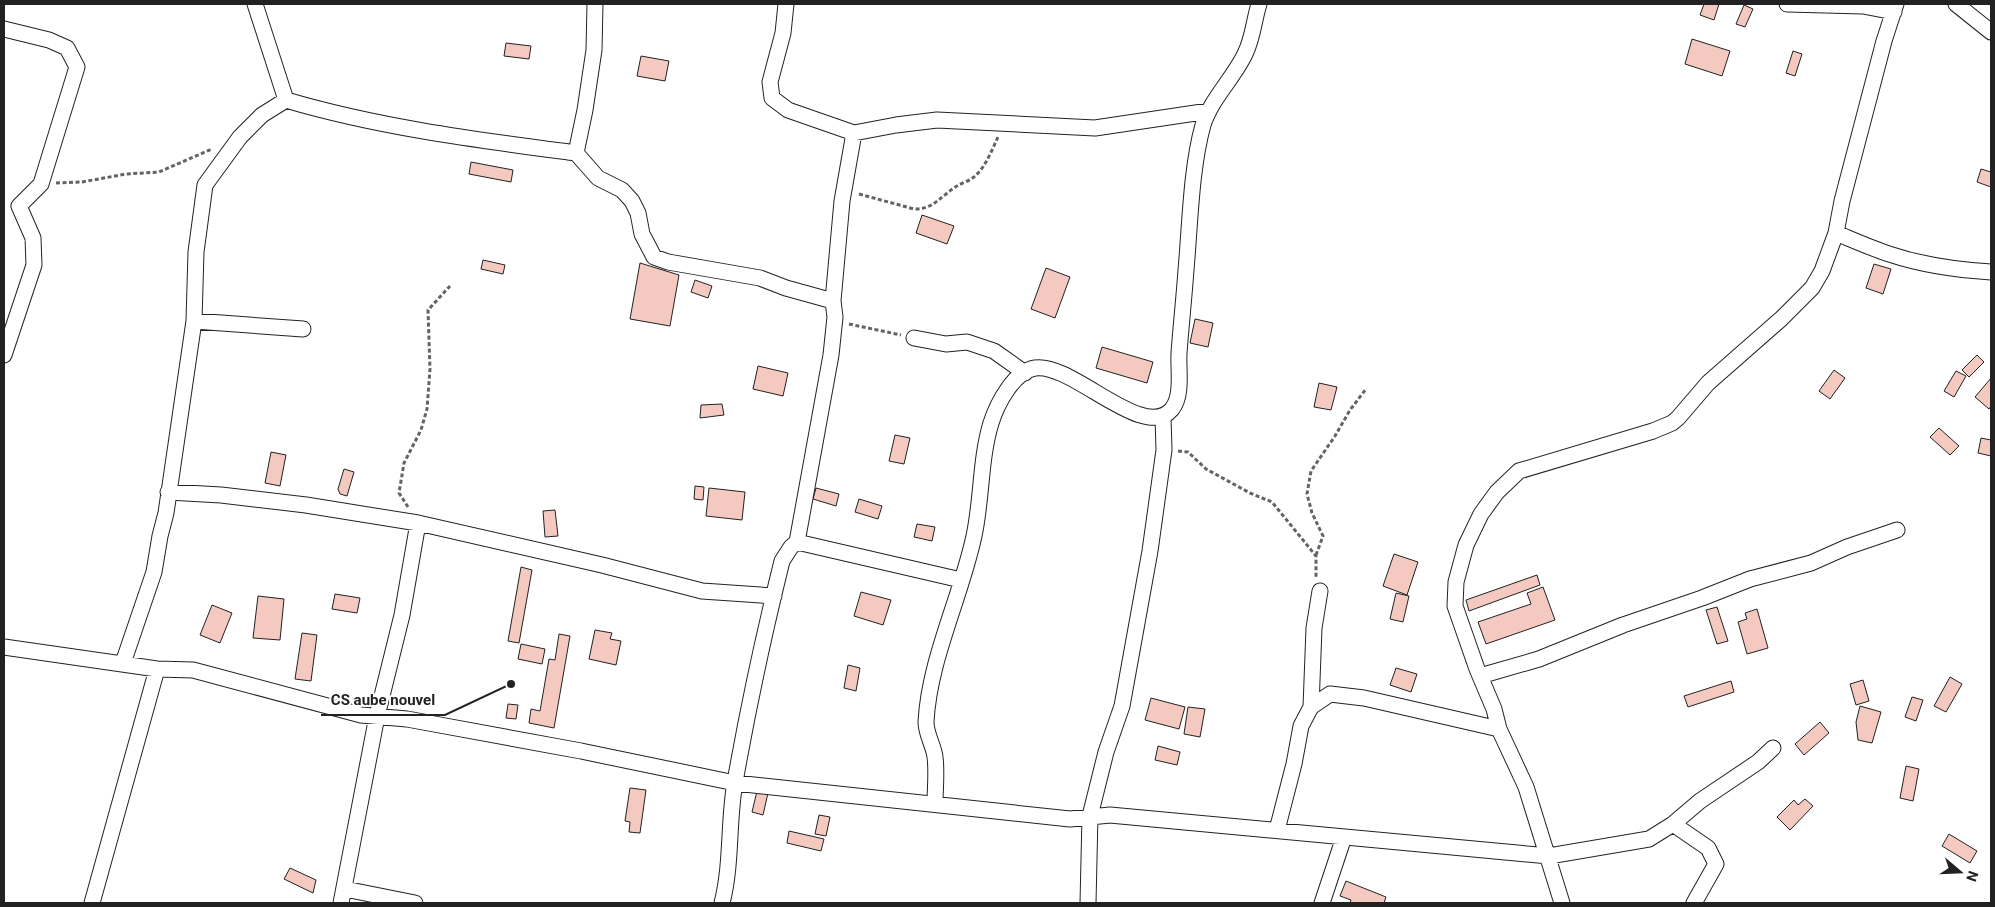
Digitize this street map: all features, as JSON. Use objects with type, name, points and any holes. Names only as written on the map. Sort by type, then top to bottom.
[{"type":"street","points":[[255,4],[286,100]]},
{"type":"street","points":[[576,153],[594,50],[594,4]]},
{"type":"street","points":[[786,4],[783,34],[770,82],[772,98],[788,110],[854,133],[937,120],[1096,128],[1209,110]]},
{"type":"street","points":[[935,804],[935,756],[926,725],[931,687],[974,535],[984,452],[991,421],[1004,394],[1015,380],[1035,368],[1046,369],[1066,376],[1137,414],[1153,419],[1163,417],[1176,404],[1193,190],[1203,126],[1209,110],[1234,74],[1246,51],[1259,4]]},
{"type":"street","points":[[1562,903],[1526,786],[1499,729],[1494,708],[1480,676],[1455,606],[1456,582],[1466,545],[1481,514],[1497,492],[1519,471],[1653,431],[1672,423],[1708,383],[1782,319],[1812,288],[1822,271],[1836,233],[1842,201],[1895,8],[1787,4]]},
{"type":"street","points":[[1956,4],[1967,15],[1991,32]]},
{"type":"street","points":[[4,29],[49,40],[67,48],[77,67],[41,184],[11,206],[33,238],[34,264],[4,355]]},
{"type":"street","points":[[123,663],[154,572],[168,492],[194,321],[196,252],[205,185],[240,137],[262,115],[286,100],[335,114],[436,134],[576,153],[598,178],[622,190],[632,200],[638,213],[642,234],[654,256],[668,262],[760,278],[786,288],[834,301]]},
{"type":"street","points":[[722,903],[727,883],[735,783],[754,681],[782,561],[791,547],[797,542],[830,355],[835,317],[834,301],[842,201],[854,133]]},
{"type":"street","points":[[1836,233],[1889,254],[1944,268],[1991,272]]},
{"type":"street","points":[[194,321],[303,329]]},
{"type":"street","points":[[914,338],[946,344],[967,342],[994,351],[1025,373]]},
{"type":"street","points":[[1088,903],[1090,816],[1106,752],[1122,706],[1150,551],[1164,450],[1163,417]]},
{"type":"street","points":[[168,492],[221,495],[306,505],[418,523],[602,566],[702,592],[774,596]]},
{"type":"street","points":[[415,903],[343,896],[377,716],[402,615],[418,523]]},
{"type":"street","points":[[1480,676],[1539,658],[1622,625],[1702,598],[1750,579],[1811,563],[1847,547],[1897,530]]},
{"type":"street","points":[[797,542],[961,580]]},
{"type":"street","points":[[1277,830],[1294,764],[1301,726],[1311,707],[1314,628],[1320,592]]},
{"type":"street","points":[[4,647],[157,668],[193,670],[361,715],[407,718],[735,783],[1070,819],[1110,815],[1549,856],[1649,839],[1673,824],[1700,801],[1758,762],[1773,748]]},
{"type":"street","points":[[92,903],[157,668]]},
{"type":"street","points":[[1311,707],[1330,694],[1344,695],[1499,729]]},
{"type":"street","points":[[1673,824],[1708,848],[1716,864],[1694,903]]},
{"type":"street","points":[[1322,903],[1344,837]]},
{"type":"path","points":[[842,201],[850,195],[859,194],[914,209],[922,209],[933,205],[957,186],[975,176],[986,161],[1004,123]]},
{"type":"path","points":[[41,184],[82,182],[126,174],[159,172],[213,148]]},
{"type":"path","points":[[418,523],[399,493],[404,463],[421,430],[427,409],[430,369],[428,310],[450,286]]},
{"type":"path","points":[[835,317],[846,323],[914,338]]},
{"type":"path","points":[[1320,592],[1316,581],[1316,556],[1323,536],[1312,512],[1307,494],[1311,471],[1350,410],[1366,389]]},
{"type":"path","points":[[1164,450],[1188,452],[1206,469],[1257,497],[1272,502],[1316,556]]},
{"type":"building","points":[[1704,4],[1719,4],[1714,20],[1700,15]]},
{"type":"building","points":[[1744,5],[1753,9],[1745,27],[1736,24]]},
{"type":"building","points":[[1692,39],[1730,51],[1722,76],[1685,64]]},
{"type":"building","points":[[506,43],[531,46],[529,59],[504,56]]},
{"type":"building","points":[[1793,51],[1802,54],[1795,76],[1786,73]]},
{"type":"building","points":[[641,56],[669,61],[665,81],[637,76]]},
{"type":"building","points":[[471,162],[513,170],[511,182],[469,174]]},
{"type":"building","points":[[1981,169],[1991,172],[1991,187],[1977,182]]},
{"type":"building","points":[[922,215],[954,226],[947,244],[916,233]]},
{"type":"building","points":[[483,260],[505,265],[503,274],[481,269]]},
{"type":"building","points":[[640,263],[679,275],[670,326],[630,319]]},
{"type":"building","points":[[1874,264],[1891,269],[1883,294],[1866,288]]},
{"type":"building","points":[[1046,268],[1070,277],[1055,318],[1031,309]]},
{"type":"building","points":[[695,280],[712,286],[708,298],[691,292]]},
{"type":"building","points":[[1195,319],[1213,323],[1208,347],[1190,343]]},
{"type":"building","points":[[1102,347],[1153,362],[1147,383],[1096,368]]},
{"type":"building","points":[[1977,355],[1984,362],[1969,377],[1962,370]]},
{"type":"building","points":[[758,366],[788,373],[783,396],[753,389]]},
{"type":"building","points":[[1834,370],[1845,378],[1830,399],[1819,391]]},
{"type":"building","points":[[1956,371],[1966,376],[1954,397],[1944,391]]},
{"type":"building","points":[[1991,378],[1991,406],[1989,409],[1975,397]]},
{"type":"building","points":[[1319,383],[1337,387],[1331,410],[1314,407]]},
{"type":"building","points":[[722,404],[724,415],[700,418],[701,405]]},
{"type":"building","points":[[1939,428],[1959,446],[1950,455],[1930,437]]},
{"type":"building","points":[[895,435],[910,438],[904,464],[889,461]]},
{"type":"building","points":[[1981,438],[1991,440],[1991,456],[1978,453]]},
{"type":"building","points":[[271,452],[286,455],[280,486],[265,483]]},
{"type":"building","points":[[344,469],[354,472],[347,496],[340,494],[338,489]]},
{"type":"building","points":[[695,486],[704,487],[703,500],[694,499]]},
{"type":"building","points":[[709,488],[745,492],[742,520],[706,516]]},
{"type":"building","points":[[816,488],[839,494],[836,506],[813,499]]},
{"type":"building","points":[[859,499],[882,506],[878,519],[855,512]]},
{"type":"building","points":[[555,510],[558,536],[545,537],[543,511]]},
{"type":"building","points":[[917,524],[935,527],[932,541],[914,537]]},
{"type":"building","points":[[1394,554],[1418,562],[1407,595],[1383,586]]},
{"type":"building","points":[[521,567],[532,570],[519,643],[508,641]]},
{"type":"building","points":[[1537,575],[1540,585],[1469,611],[1466,600]]},
{"type":"building","points":[[1543,587],[1555,620],[1486,644],[1478,622],[1531,604],[1527,593]]},
{"type":"building","points":[[861,592],[891,600],[883,625],[854,616]]},
{"type":"building","points":[[1396,593],[1409,596],[1403,622],[1390,619]]},
{"type":"building","points":[[335,594],[360,598],[357,613],[332,609]]},
{"type":"building","points":[[258,596],[284,599],[280,640],[253,638]]},
{"type":"building","points":[[212,605],[232,613],[220,643],[200,635]]},
{"type":"building","points":[[1717,607],[1728,641],[1717,644],[1706,610]]},
{"type":"building","points":[[1757,609],[1768,648],[1747,654],[1738,622],[1747,619],[1745,613]]},
{"type":"building","points":[[595,630],[612,633],[610,639],[621,641],[616,665],[589,659]]},
{"type":"building","points":[[302,633],[317,635],[311,681],[295,679]]},
{"type":"building","points":[[559,634],[570,636],[554,728],[529,723],[531,709],[540,711],[549,659],[555,660]]},
{"type":"building","points":[[521,644],[545,649],[542,664],[518,659]]},
{"type":"building","points":[[848,665],[860,668],[856,691],[844,688]]},
{"type":"building","points":[[1396,668],[1417,674],[1411,692],[1390,685]]},
{"type":"building","points":[[1950,677],[1962,684],[1946,712],[1934,706]]},
{"type":"building","points":[[1863,680],[1869,701],[1856,705],[1850,684]]},
{"type":"building","points":[[1731,681],[1734,692],[1688,707],[1684,696]]},
{"type":"building","points":[[1912,697],[1923,700],[1916,721],[1905,717]]},
{"type":"building","points":[[1151,698],[1185,707],[1179,729],[1145,720]]},
{"type":"building","points":[[508,704],[518,705],[516,719],[506,718]]},
{"type":"building","points":[[1860,706],[1881,712],[1872,743],[1858,740],[1856,722]]},
{"type":"building","points":[[1188,707],[1205,709],[1200,737],[1184,734]]},
{"type":"building","points":[[1820,722],[1829,733],[1804,755],[1795,744]]},
{"type":"building","points":[[1158,746],[1180,752],[1177,765],[1155,760]]},
{"type":"building","points":[[1906,766],[1919,769],[1913,801],[1900,798]]},
{"type":"building","points":[[630,788],[646,790],[640,833],[629,832],[630,822],[625,821]]},
{"type":"building","points":[[757,791],[768,793],[763,815],[752,812]]},
{"type":"building","points":[[1805,799],[1813,806],[1790,830],[1777,817],[1794,800],[1798,805]]},
{"type":"building","points":[[819,815],[830,817],[826,836],[815,834]]},
{"type":"building","points":[[789,831],[824,839],[821,851],[787,843]]},
{"type":"building","points":[[1949,834],[1977,851],[1970,863],[1942,846]]},
{"type":"building","points":[[290,868],[316,880],[313,893],[284,879]]},
{"type":"building","points":[[1346,881],[1386,897],[1384,903],[1350,903],[1351,900],[1340,896]]},
{"type":"place","name":"CS aube nouvel","points":[[511,684]]}]
